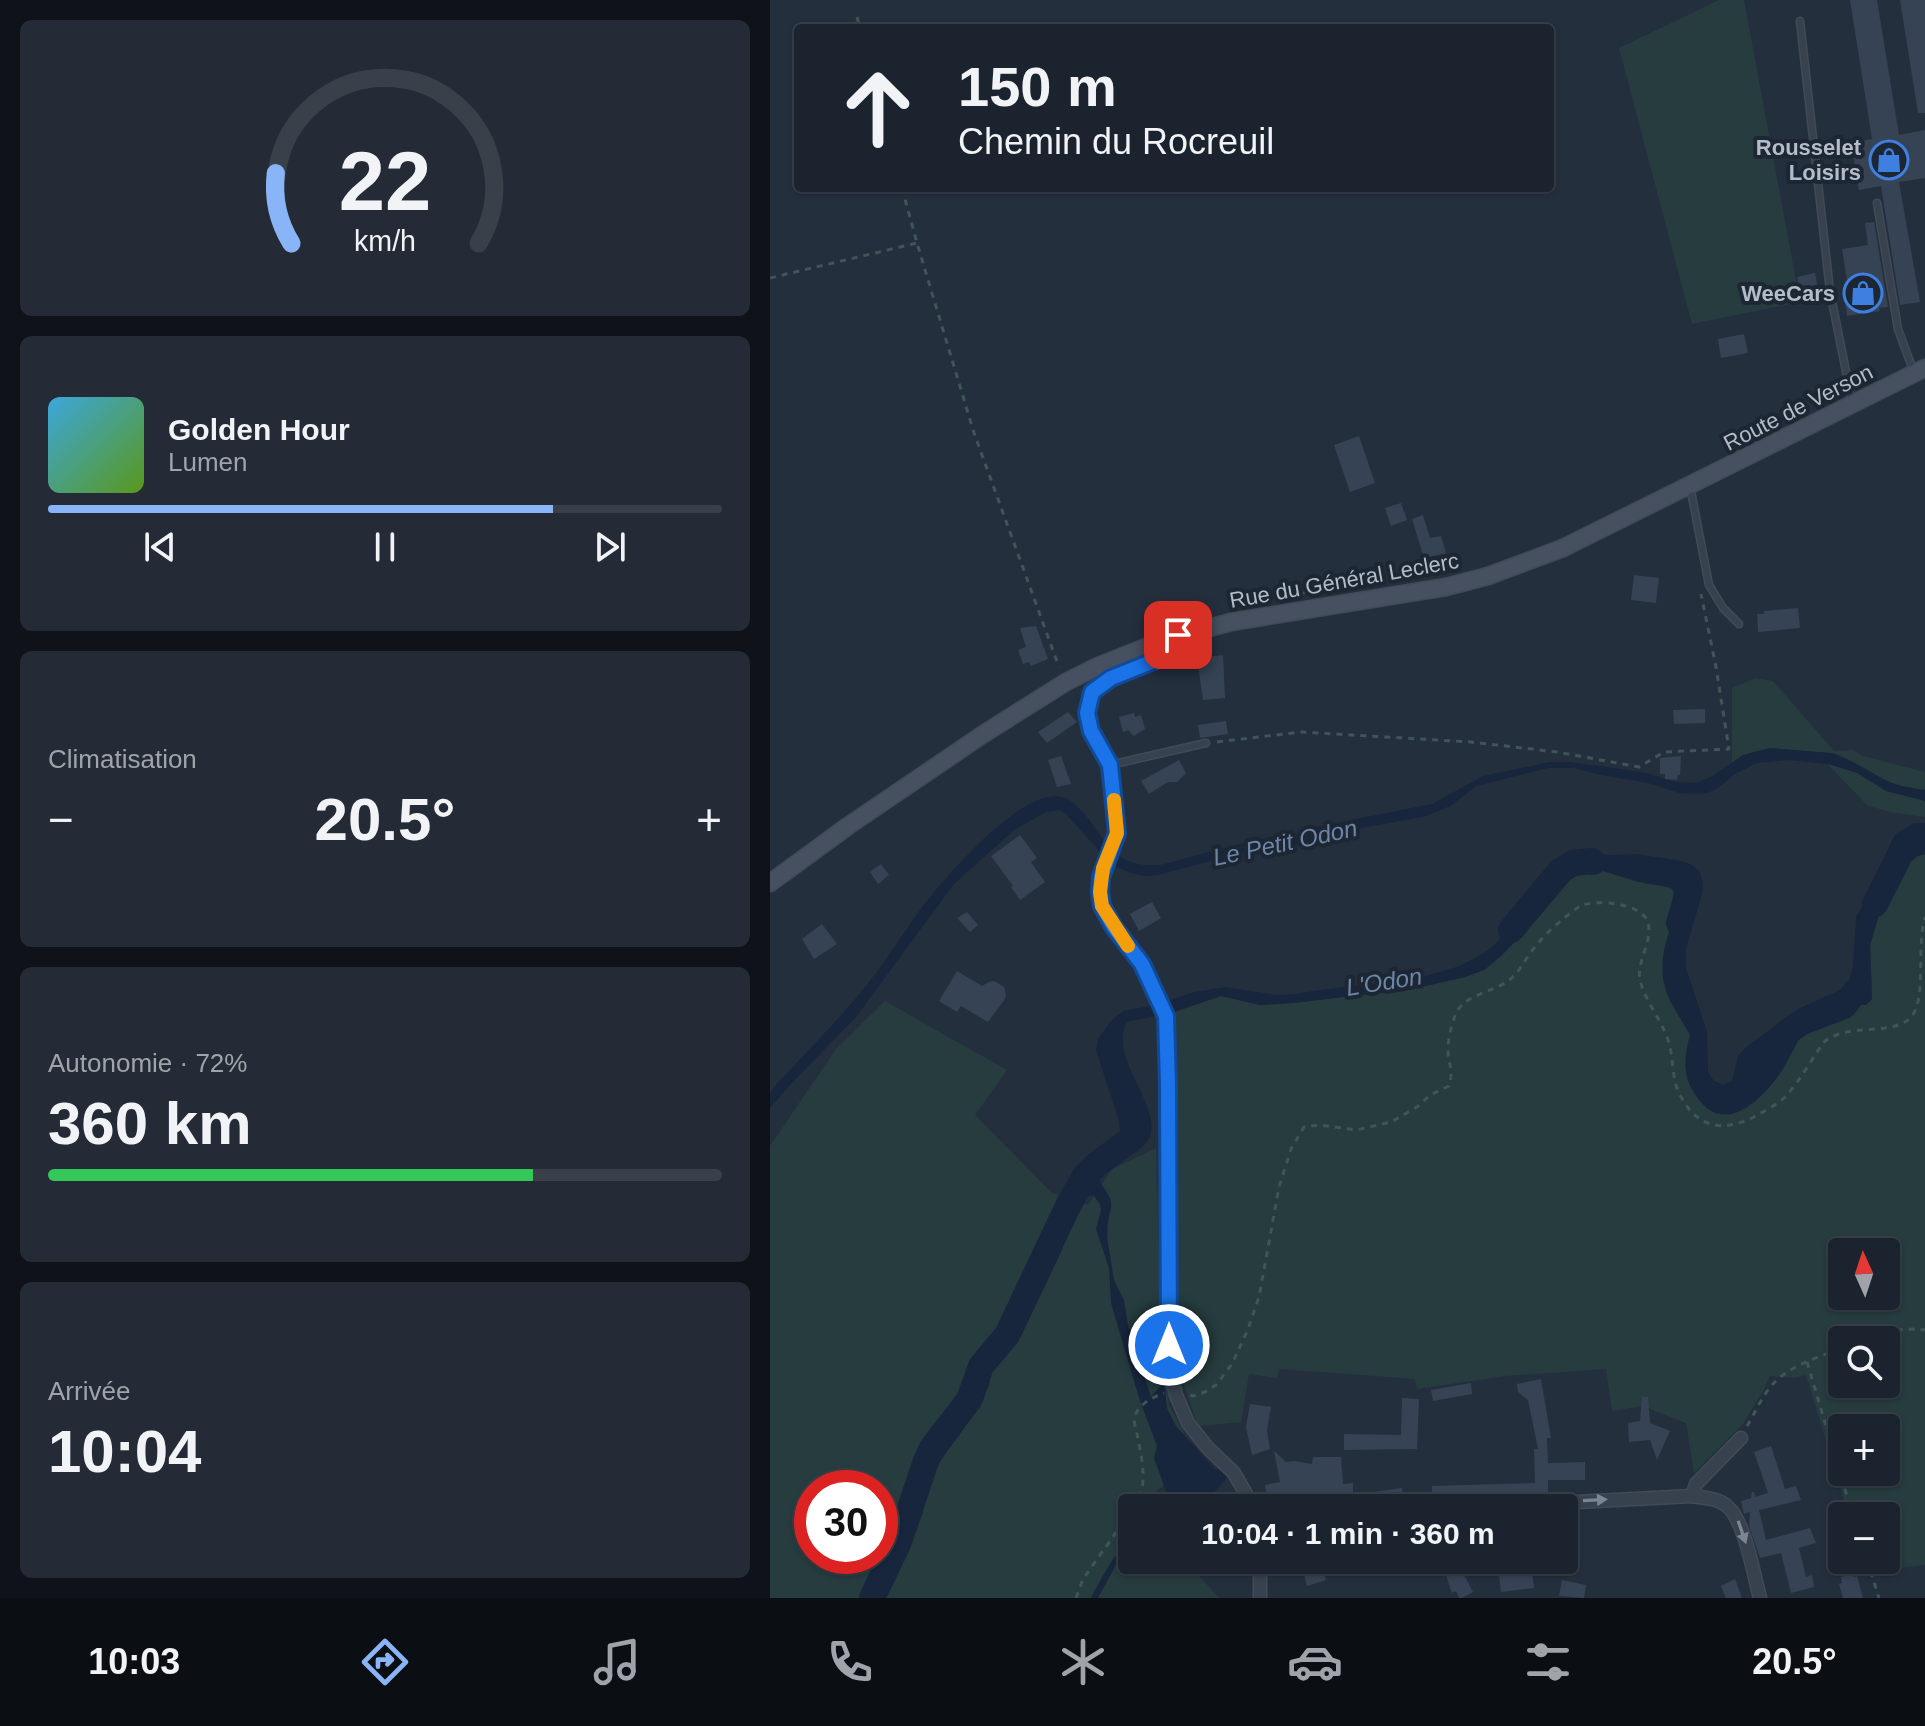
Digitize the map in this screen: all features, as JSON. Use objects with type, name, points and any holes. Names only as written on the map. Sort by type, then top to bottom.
[{"type":"main road","name":"Route de Verson","points":[[1690,486],[1920,371]]},
{"type":"main road","name":"Rue du Général Leclerc","points":[[770,883],[921,776],[1066,682],[1175,628],[1231,622],[1455,577],[1488,576],[1563,548],[1690,486]]},
{"type":"street","points":[[1175,628],[1179,646],[1174,653],[1111,678],[1092,692],[1087,713],[1091,731],[1110,765],[1117,833],[1101,877],[1100,892],[1102,906],[1142,964],[1166,1016],[1169,1365],[1176,1395],[1188,1423],[1234,1473],[1246,1494]]},
{"type":"street","points":[[1692,1496],[1696,1484],[1741,1438]]},
{"type":"street","points":[[1578,1502],[1692,1496],[1715,1499],[1728,1506],[1737,1519],[1760,1598]]},
{"type":"street","points":[[1260,1574],[1260,1598]]},
{"type":"lane","points":[[1800,21],[1830,291],[1853,405]]},
{"type":"lane","points":[[1877,203],[1898,329],[1920,371]]},
{"type":"lane","points":[[1690,486],[1709,585],[1723,608],[1739,624]]},
{"type":"lane","points":[[1110,765],[1206,743]]},
{"type":"path","points":[[857,17],[859,24]]},
{"type":"path","points":[[903,192],[974,433],[1066,682]]},
{"type":"path","points":[[770,278],[917,243]]},
{"type":"path","points":[[1206,743],[1301,732],[1500,745],[1639,767],[1664,752],[1729,749],[1699,583],[1706,570]]},
{"type":"path","points":[[1141,1494],[1144,1480],[1134,1417],[1139,1408],[1153,1397],[1165,1393],[1176,1395],[1184,1391],[1193,1396],[1205,1392],[1216,1385],[1232,1364],[1259,1297],[1279,1187],[1291,1149],[1304,1127],[1320,1125],[1356,1130],[1391,1122],[1417,1107],[1423,1099],[1449,1086],[1453,1070],[1448,1048],[1462,1004],[1511,979],[1540,941],[1580,906],[1606,902],[1642,913],[1649,934],[1640,965],[1640,980],[1670,1047],[1675,1082],[1694,1115],[1721,1127],[1744,1122],[1785,1097],[1830,1036],[1845,1031],[1894,1027],[1910,1018],[1916,1010],[1920,993],[1925,917]]},
{"type":"path","points":[[1900,1331],[1925,1330]]},
{"type":"path","points":[[1741,1438],[1773,1384],[1788,1372],[1828,1354]]},
{"type":"path","points":[[1807,1362],[1849,1502]]},
{"type":"path","points":[[1076,1598],[1083,1579],[1118,1530]]},
{"type":"path","points":[[1871,1574],[1879,1598]]},
{"type":"green space","points":[[1719,0],[1744,0],[1800,302],[1692,324],[1619,48]]},
{"type":"green space","points":[[1755,678],[1773,681],[1834,751],[1853,750],[1863,756],[1925,772],[1925,817],[1867,805],[1816,752],[1769,748],[1732,763],[1732,688]]},
{"type":"green space","points":[[1925,849],[1925,1565],[1900,1568],[1900,1502],[1845,1502],[1840,1486],[1900,1486],[1900,1414],[1828,1414],[1828,1447],[1806,1375],[1795,1378],[1770,1376],[1743,1424],[1694,1473],[1686,1423],[1642,1406],[1612,1411],[1606,1369],[1506,1376],[1417,1389],[1415,1379],[1279,1369],[1277,1378],[1249,1374],[1241,1422],[1198,1426],[1178,1369],[1174,1012],[1221,996],[1260,1005],[1294,1003],[1399,992],[1465,977],[1484,970],[1501,956],[1575,874],[1603,871],[1639,882],[1683,880],[1688,885],[1668,936],[1666,992],[1690,1035],[1686,1070],[1692,1089],[1716,1114],[1738,1112],[1755,1102],[1781,1071],[1808,1024],[1820,1014],[1851,1005],[1866,1005],[1872,999],[1870,945],[1891,874],[1900,861]]},
{"type":"green space","points":[[885,1001],[1007,1070],[975,1115],[1052,1193],[1088,1205],[1112,1169],[1156,1148],[1161,1335],[1169,1405],[1184,1433],[1168,1441],[1177,1471],[1154,1494],[1118,1494],[1118,1574],[1198,1574],[1219,1598],[770,1598],[770,1146],[836,1049]]},
{"type":"water","name":"Le Petit Odon","points":[[1769,748],[1832,753],[1892,783],[1925,790],[1925,801],[1886,791],[1857,773],[1828,764],[1787,760],[1757,763],[1735,774],[1718,788],[1698,794],[1679,793],[1648,783],[1573,768],[1548,768],[1477,786],[1450,806],[1427,816],[1329,834],[1295,846],[1261,848],[1145,876],[1112,865],[1065,813],[1060,810],[1046,812],[1014,830],[954,884],[856,1017],[770,1108],[770,1094],[775,1086],[858,996],[947,877],[1001,823],[1038,800],[1055,796],[1065,798],[1082,811],[1119,856],[1139,864],[1160,865],[1251,841],[1298,835],[1316,827],[1432,804],[1483,776],[1550,762],[1607,767],[1647,773],[1675,782],[1696,783],[1711,777],[1743,755]]},
{"type":"water","points":[[1914,823],[1925,823],[1925,849],[1905,857],[1891,874],[1870,945],[1872,999],[1866,1005],[1829,1010],[1812,1021],[1772,1084],[1738,1112],[1714,1112],[1703,1104],[1687,1076],[1686,1056],[1690,1035],[1668,996],[1662,968],[1671,926],[1688,885],[1677,879],[1639,882],[1603,871],[1575,874],[1501,956],[1484,970],[1465,977],[1399,992],[1294,1003],[1260,1005],[1221,996],[1174,1012],[1127,1022],[1123,1036],[1124,1051],[1150,1114],[1152,1128],[1144,1146],[1110,1167],[1099,1178],[1111,1203],[1107,1237],[1114,1280],[1124,1300],[1128,1325],[1151,1397],[1164,1382],[1167,1408],[1176,1426],[1214,1468],[1229,1474],[1212,1494],[1167,1494],[1154,1458],[1157,1446],[1140,1401],[1111,1303],[1109,1268],[1096,1229],[1100,1204],[1094,1196],[1088,1195],[1078,1202],[1061,1252],[1020,1338],[998,1357],[988,1375],[990,1382],[982,1403],[928,1482],[923,1494],[923,1512],[898,1571],[898,1534],[937,1444],[1009,1327],[1075,1196],[1117,1146],[1119,1121],[1096,1050],[1098,1039],[1123,1011],[1226,987],[1276,995],[1295,994],[1403,980],[1460,966],[1498,941],[1567,864],[1595,853],[1637,854],[1682,861],[1700,872],[1702,894],[1686,949],[1686,968],[1707,1032],[1708,1072],[1714,1081],[1723,1085],[1732,1081],[1738,1056],[1745,1048],[1798,1009],[1842,989],[1849,981],[1853,967],[1856,917],[1897,833]]},
{"type":"water","points":[[1118,1553],[1118,1562],[1098,1598],[1091,1598],[1104,1574]]},
{"type":"water","points":[[880,1574],[897,1574],[885,1598],[870,1598]]},
{"type":"building","points":[[1850,0],[1877,0],[1899,135],[1925,130],[1925,178],[1899,182],[1920,302],[1900,305],[1881,186],[1859,190],[1851,143],[1872,139]]},
{"type":"building","points":[[1900,0],[1925,0],[1925,113],[1918,113]]},
{"type":"building","points":[[1874,222],[1888,307],[1847,316],[1845,301],[1850,300],[1842,249],[1868,245],[1865,223]]},
{"type":"building","points":[[1815,273],[1819,296],[1801,299],[1797,277]]},
{"type":"building","points":[[1744,334],[1748,353],[1721,358],[1718,339]]},
{"type":"building","points":[[1359,436],[1375,483],[1350,492],[1334,445]]},
{"type":"building","points":[[1401,503],[1407,520],[1391,526],[1385,508]]},
{"type":"building","points":[[1423,515],[1430,538],[1441,536],[1446,553],[1424,558],[1412,519]]},
{"type":"building","points":[[1634,575],[1659,578],[1656,603],[1631,600]]},
{"type":"building","points":[[1798,608],[1800,628],[1758,632],[1757,614]]},
{"type":"building","points":[[1036,626],[1048,659],[1031,666],[1029,662],[1023,664],[1018,650],[1026,647],[1020,628]]},
{"type":"building","points":[[1223,655],[1225,698],[1203,700],[1197,658]]},
{"type":"building","points":[[1705,709],[1705,723],[1674,724],[1673,710]]},
{"type":"building","points":[[1068,712],[1077,722],[1047,743],[1038,732]]},
{"type":"building","points":[[1134,713],[1135,717],[1141,715],[1145,729],[1134,736],[1128,730],[1123,732],[1119,717]]},
{"type":"building","points":[[1226,721],[1228,734],[1200,738],[1198,725]]},
{"type":"building","points":[[1061,756],[1071,784],[1057,787],[1048,760]]},
{"type":"building","points":[[1681,756],[1677,780],[1665,779],[1665,774],[1660,774],[1660,758]]},
{"type":"building","points":[[1179,760],[1186,773],[1177,782],[1168,782],[1149,794],[1141,781]]},
{"type":"building","points":[[1020,835],[1037,858],[1031,862],[1045,882],[1020,900],[991,856]]},
{"type":"building","points":[[881,864],[889,875],[878,884],[870,872]]},
{"type":"building","points":[[1152,902],[1161,918],[1139,931],[1130,914]]},
{"type":"building","points":[[967,912],[978,925],[970,932],[957,918]]},
{"type":"building","points":[[822,924],[837,944],[814,959],[802,939]]},
{"type":"building","points":[[957,971],[982,986],[994,981],[1004,987],[1005,999],[988,1022],[961,1006],[957,1012],[939,1001]]},
{"type":"building","points":[[1541,1379],[1551,1438],[1547,1438],[1548,1463],[1585,1462],[1585,1480],[1548,1480],[1548,1494],[1432,1494],[1432,1486],[1535,1483],[1534,1449],[1538,1449],[1528,1400],[1518,1392],[1517,1384]]},
{"type":"building","points":[[1471,1383],[1472,1394],[1433,1401],[1431,1390]]},
{"type":"building","points":[[1642,1397],[1648,1397],[1650,1423],[1670,1431],[1657,1460],[1650,1440],[1629,1442],[1628,1423],[1640,1421]]},
{"type":"building","points":[[1402,1398],[1419,1399],[1417,1449],[1344,1450],[1344,1434],[1401,1435]]},
{"type":"building","points":[[1250,1404],[1271,1407],[1267,1430],[1270,1449],[1252,1455],[1246,1427]]},
{"type":"building","points":[[1771,1446],[1785,1489],[1796,1486],[1801,1500],[1759,1510],[1766,1540],[1810,1528],[1816,1543],[1799,1548],[1806,1577],[1812,1575],[1814,1587],[1791,1593],[1781,1553],[1760,1558],[1749,1526],[1750,1512],[1744,1514],[1741,1501],[1751,1498],[1752,1492],[1755,1497],[1768,1493],[1754,1452]]},
{"type":"building","points":[[1274,1451],[1286,1462],[1312,1464],[1313,1457],[1341,1457],[1343,1484],[1353,1483],[1353,1494],[1267,1494],[1265,1485],[1280,1482]]},
{"type":"building","points":[[1402,1488],[1403,1494],[1367,1494]]},
{"type":"building","points":[[1304,1574],[1324,1574],[1326,1580],[1307,1586]]},
{"type":"building","points":[[1446,1574],[1464,1574],[1473,1592],[1462,1598],[1456,1591],[1452,1593]]},
{"type":"building","points":[[1532,1574],[1534,1588],[1501,1592],[1499,1575]]},
{"type":"building","points":[[1857,1576],[1863,1598],[1843,1598],[1839,1584],[1842,1583],[1841,1577]]},
{"type":"building","points":[[1735,1579],[1742,1598],[1726,1598],[1721,1586]]},
{"type":"building","points":[[1562,1580],[1586,1585],[1584,1598],[1559,1596]]},
{"type":"waterway","name":"L'Odon","points":[[1875,904],[1901,853],[1912,844],[1925,841]]},
{"type":"waterway","name":"L'Odon","points":[[1511,930],[1560,871],[1573,863],[1593,862]]},
{"type":"waterway","name":"L'Odon","points":[[1649,871],[1674,876],[1685,885],[1686,900],[1679,923]]},
{"type":"waterway","name":"L'Odon","points":[[1787,1032],[1802,1022],[1844,1006],[1855,992]]},
{"type":"waterway","name":"L'Odon","points":[[872,1598],[898,1544],[932,1448],[969,1400],[981,1366],[1007,1335],[1068,1206],[1085,1176],[1131,1139],[1134,1132]]},
{"type":"slow traffic","points":[[1114,800],[1117,833],[1103,868],[1100,892],[1102,906],[1128,946]]},
{"type":"place","name":"Rousselet Loisirs","points":[[1889,160]]},
{"type":"place","name":"WeeCars","points":[[1863,293]]},
{"type":"route","points":[[1169,1345],[1166,1016],[1142,964],[1102,906],[1101,877],[1117,833],[1110,765],[1091,731],[1087,713],[1092,692],[1111,678],[1174,653],[1179,646],[1178,635]]}]
